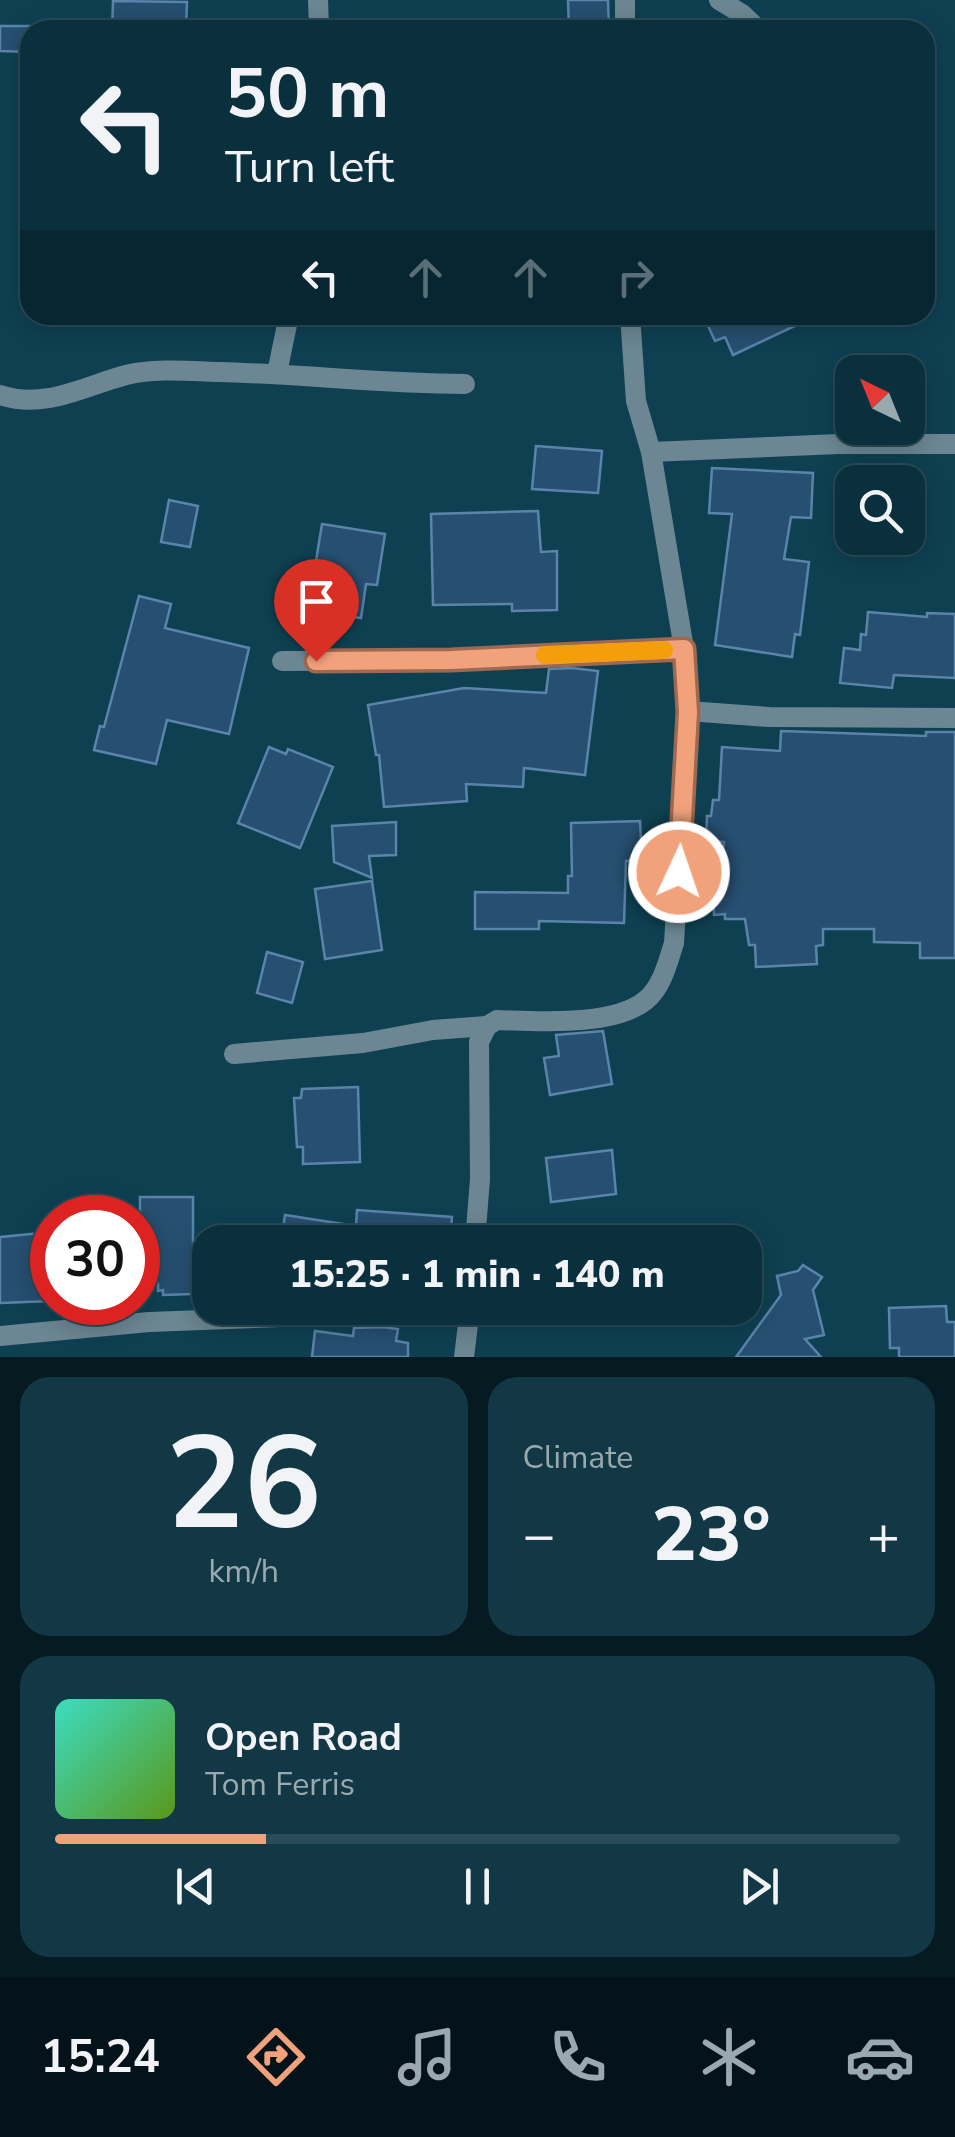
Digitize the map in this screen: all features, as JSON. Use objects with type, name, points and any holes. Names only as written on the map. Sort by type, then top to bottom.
[{"type":"street","points":[[718,0],[748,20]]},
{"type":"street","points":[[277,373],[287,325]]},
{"type":"street","points":[[234,1054],[363,1042],[486,1026],[498,1020],[588,1018],[627,1012],[649,998],[664,974],[674,944],[688,712],[684,649],[650,452],[636,401],[631,325]]},
{"type":"street","points":[[0,395],[15,400],[60,398],[129,374],[178,371],[277,373],[391,384],[465,384]]},
{"type":"street","points":[[650,452],[839,444],[955,444]]},
{"type":"street","points":[[282,661],[451,660],[684,649]]},
{"type":"street","points":[[688,712],[955,718]]},
{"type":"street","points":[[476,1225],[479,1042],[486,1026]]},
{"type":"street","points":[[0,1336],[192,1320]]},
{"type":"street","points":[[464,1357],[468,1325]]},
{"type":"building","points":[[568,0],[608,0],[609,20],[569,20]]},
{"type":"building","points":[[113,1],[187,2],[186,20],[112,20]]},
{"type":"building","points":[[0,26],[20,26],[20,52],[0,51]]},
{"type":"building","points":[[708,325],[797,325],[733,355],[725,337],[715,341]]},
{"type":"building","points":[[536,446],[602,451],[598,493],[532,489]]},
{"type":"building","points":[[712,468],[813,473],[811,518],[791,517],[784,559],[809,562],[800,635],[795,634],[792,657],[715,645],[732,514],[709,513]]},
{"type":"building","points":[[169,500],[198,506],[190,547],[161,542]]},
{"type":"building","points":[[538,511],[541,552],[557,551],[557,610],[512,611],[512,604],[433,605],[431,514]]},
{"type":"building","points":[[322,524],[385,534],[377,585],[366,584],[361,618],[346,616],[343,629],[318,625],[320,618],[307,616]]},
{"type":"building","points":[[139,596],[171,604],[165,628],[249,648],[229,734],[167,720],[156,764],[94,750],[100,726],[104,727]]},
{"type":"building","points":[[868,612],[927,617],[927,613],[955,614],[955,678],[894,675],[892,688],[840,683],[844,648],[860,650]]},
{"type":"building","points":[[549,669],[598,671],[585,775],[524,768],[523,787],[466,784],[467,801],[384,807],[379,755],[368,705],[464,688],[546,693]]},
{"type":"building","points":[[781,731],[926,736],[926,732],[955,732],[955,958],[920,958],[920,943],[874,942],[874,929],[823,929],[823,945],[816,946],[817,964],[756,967],[755,945],[749,945],[745,919],[714,915],[713,887],[719,882],[724,842],[706,840],[707,816],[711,816],[713,800],[719,800],[722,747],[780,751]]},
{"type":"building","points":[[269,747],[286,754],[288,749],[333,767],[300,848],[238,823]]},
{"type":"building","points":[[640,821],[642,860],[626,861],[624,923],[539,921],[539,929],[475,929],[475,892],[568,893],[568,876],[572,876],[571,823]]},
{"type":"building","points":[[396,822],[396,855],[369,856],[372,878],[334,862],[332,826]]},
{"type":"building","points":[[372,881],[382,950],[325,959],[315,889]]},
{"type":"building","points":[[267,952],[303,962],[292,1003],[257,993]]},
{"type":"building","points":[[603,1031],[612,1084],[550,1095],[544,1058],[559,1056],[556,1035]]},
{"type":"building","points":[[358,1087],[360,1162],[303,1164],[303,1147],[297,1147],[294,1098],[301,1098],[302,1089]]},
{"type":"building","points":[[612,1150],[616,1194],[551,1202],[546,1158]]},
{"type":"building","points":[[160,1197],[193,1197],[192,1294],[163,1295],[160,1291]]},
{"type":"building","points":[[357,1210],[452,1217],[451,1225],[356,1225]]},
{"type":"building","points":[[285,1215],[350,1225],[284,1225]]},
{"type":"building","points":[[30,1234],[30,1302],[0,1303],[0,1237]]},
{"type":"building","points":[[803,1265],[822,1277],[813,1290],[824,1335],[805,1339],[821,1357],[736,1357],[781,1295],[777,1276],[798,1271]]},
{"type":"building","points":[[946,1306],[947,1322],[955,1322],[955,1357],[899,1357],[899,1348],[890,1348],[889,1308]]},
{"type":"building","points":[[354,1328],[398,1329],[396,1341],[408,1343],[408,1357],[312,1357],[315,1331],[353,1336]]},
{"type":"slow traffic","points":[[545,655],[664,650]]},
{"type":"route","points":[[316,661],[451,660],[684,649],[688,712],[679,872]]}]
